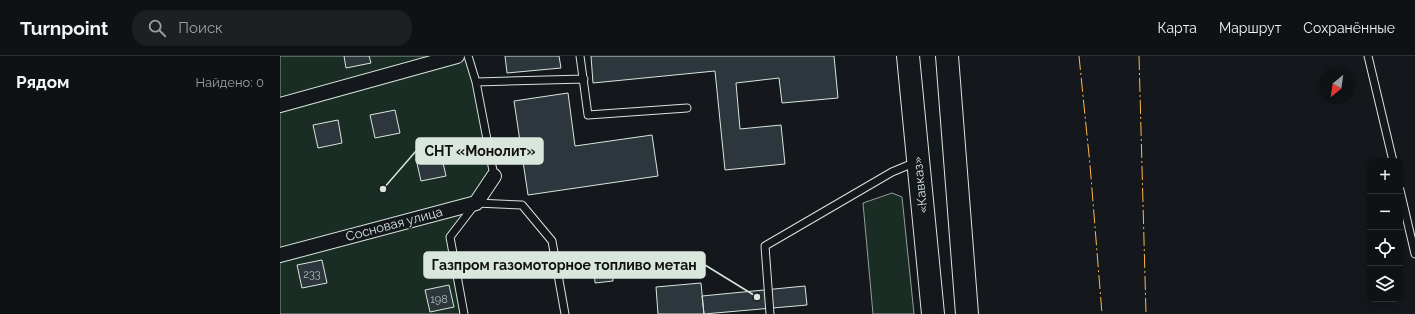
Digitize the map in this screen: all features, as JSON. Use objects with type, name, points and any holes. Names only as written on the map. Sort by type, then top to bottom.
[{"type":"highway","name":"«Кавказ»","points":[[908,56],[933,314]]},
{"type":"highway","points":[[947,56],[968,314]]},
{"type":"street","points":[[280,104],[457,56]]},
{"type":"street","points":[[476,202],[494,176]]},
{"type":"street","name":"Сосновая улица","points":[[280,255],[476,202]]},
{"type":"lane","points":[[468,56],[476,82],[494,176]]},
{"type":"lane","points":[[580,56],[588,115],[687,108]]},
{"type":"lane","points":[[1368,56],[1392,158]]},
{"type":"lane","points":[[476,82],[584,79]]},
{"type":"lane","points":[[770,314],[765,246],[892,172],[918,162]]},
{"type":"lane","points":[[1401,194],[1415,254]]},
{"type":"lane","points":[[464,314],[450,237],[476,202],[522,205],[552,241],[565,314]]},
{"type":"green space","points":[[280,56],[468,56],[494,176],[451,237],[464,314],[280,314]]},
{"type":"green space","points":[[892,193],[902,197],[914,314],[873,314],[863,203]]},
{"type":"building","points":[[344,56],[369,56],[371,63],[346,68]]},
{"type":"building","points":[[505,56],[559,56],[561,68],[507,73]]},
{"type":"building","points":[[591,56],[834,56],[838,98],[782,103],[779,78],[736,83],[740,129],[781,125],[785,164],[725,170],[715,71],[593,83]]},
{"type":"building","points":[[568,93],[575,146],[652,135],[658,176],[528,195],[514,101]]},
{"type":"building","points":[[395,110],[400,133],[375,138],[370,115]]},
{"type":"building","points":[[338,120],[342,143],[318,148],[313,125]]},
{"type":"building","points":[[441,154],[446,176],[421,181],[416,159]]},
{"type":"building","points":[[322,260],[327,283],[302,288],[297,265]]},
{"type":"building","points":[[612,263],[613,281],[595,283],[594,265]]},
{"type":"building","points":[[701,283],[704,314],[658,314],[656,287]]},
{"type":"building","points":[[449,285],[454,307],[430,312],[425,290]]},
{"type":"building","points":[[805,286],[807,305],[704,314],[702,296]]},
{"type":"power","points":[[1079,56],[1090,165],[1102,314]]},
{"type":"power","points":[[1139,56],[1146,314]]},
{"type":"place","name":"СНТ «Монолит»","points":[[383,189]]},
{"type":"place","name":"Газпром газомоторное топливо метан","points":[[757,297]]}]
